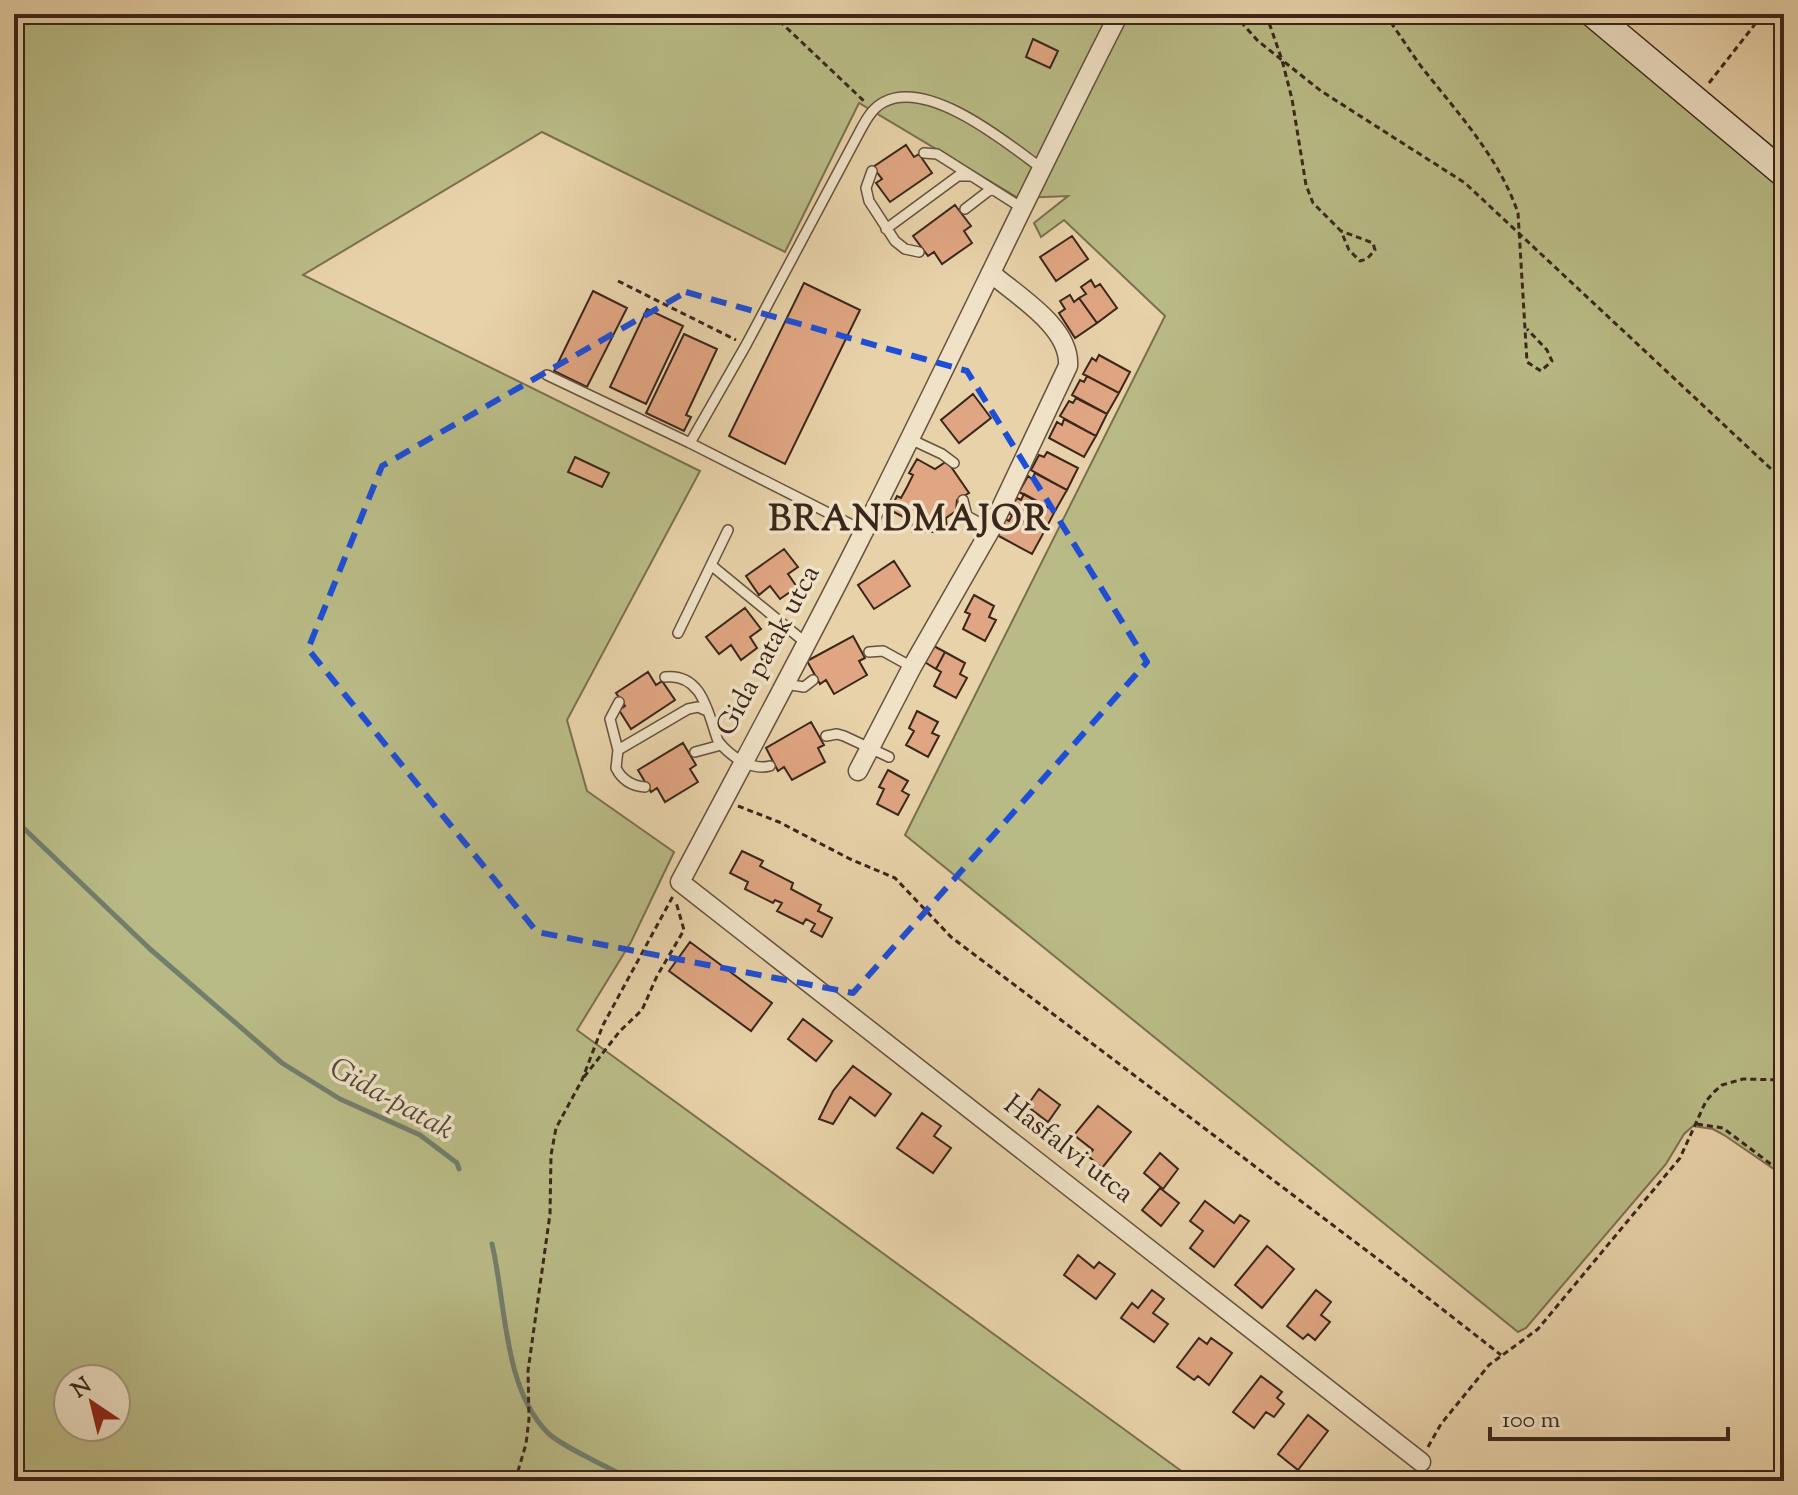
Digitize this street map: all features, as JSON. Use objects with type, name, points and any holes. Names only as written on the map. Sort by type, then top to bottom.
[{"type":"main road","points":[[1593,14],[1784,174]]},
{"type":"street","name":"Gida patak utca","points":[[680,882],[864,531],[1119,14]]},
{"type":"street","points":[[858,771],[912,667],[991,529],[1068,366],[1065,342],[1058,332],[992,274]]},
{"type":"street","name":"Hasfalvi utca","points":[[680,882],[1421,1462]]},
{"type":"lane","points":[[690,443],[873,110],[885,101],[902,99],[938,103],[974,122],[1041,168]]},
{"type":"lane","points":[[924,153],[937,154],[1022,208]]},
{"type":"lane","points":[[872,171],[866,182],[867,194],[886,229],[900,245],[919,252]]},
{"type":"lane","points":[[886,229],[958,176],[970,176]]},
{"type":"lane","points":[[965,209],[991,189]]},
{"type":"lane","points":[[547,375],[864,531]]},
{"type":"lane","points":[[910,439],[954,463]]},
{"type":"lane","points":[[963,500],[967,516]]},
{"type":"lane","points":[[954,519],[967,516],[991,529]]},
{"type":"lane","points":[[678,633],[728,530]]},
{"type":"lane","points":[[711,565],[806,643]]},
{"type":"lane","points":[[869,652],[883,651],[912,667]]},
{"type":"lane","points":[[665,677],[675,677],[695,686],[702,694],[721,745],[742,762],[761,768],[770,766]]},
{"type":"lane","points":[[785,684],[804,687],[813,680]]},
{"type":"lane","points":[[619,702],[612,710],[610,719],[618,750],[615,763],[618,772],[634,785],[645,787]]},
{"type":"lane","points":[[618,750],[688,709],[698,707],[707,711]]},
{"type":"lane","points":[[826,736],[844,736],[889,757]]},
{"type":"lane","points":[[695,752],[721,745]]},
{"type":"path","points":[[772,14],[873,110]]},
{"type":"path","points":[[1234,14],[1258,41],[1321,91],[1465,183],[1784,481]]},
{"type":"path","points":[[1266,14],[1292,99],[1306,185],[1313,203],[1341,231],[1349,250],[1360,261],[1367,259],[1375,250],[1373,243],[1341,231]]},
{"type":"path","points":[[1385,14],[1490,158],[1511,193],[1518,213],[1520,234],[1527,362],[1541,371],[1552,361],[1547,350],[1527,329]]},
{"type":"path","points":[[1697,99],[1763,14]]},
{"type":"path","points":[[618,281],[746,345]]},
{"type":"path","points":[[723,801],[779,822],[850,859],[895,878],[951,937],[1501,1355]]},
{"type":"path","points":[[515,1481],[526,1444],[529,1419],[528,1371],[550,1214],[551,1155],[556,1128],[582,1080],[603,1025],[673,896],[684,930],[657,976],[642,1010],[620,1031],[582,1080]]},
{"type":"path","points":[[1421,1462],[1441,1424],[1489,1365],[1538,1329],[1680,1158],[1706,1101],[1722,1085],[1743,1079],[1784,1080]]},
{"type":"path","points":[[1697,1124],[1723,1128],[1784,1174]]},
{"type":"highlighted area","points":[[686,292],[967,371],[1147,662],[853,993],[537,932],[308,649],[382,466]]},
{"type":"green space","points":[[14,14],[1612,14],[1784,170],[1784,1176],[1724,1135],[1713,1129],[1693,1126],[1684,1134],[1666,1164],[1526,1328],[1518,1332],[905,835],[1165,316],[1064,220],[1041,237],[1034,223],[1068,196],[1018,198],[859,103],[785,252],[542,132],[303,275],[700,471],[567,720],[587,791],[674,852],[631,942],[577,1030],[1195,1481],[14,1481]]},
{"type":"building","points":[[1033,39],[1058,51],[1050,68],[1026,57]]},
{"type":"building","points":[[906,145],[914,157],[919,154],[932,173],[890,202],[876,183],[882,179],[873,167]]},
{"type":"building","points":[[955,205],[971,226],[964,231],[972,243],[942,264],[934,252],[928,256],[913,236]]},
{"type":"building","points":[[1072,236],[1088,259],[1056,281],[1040,257]]},
{"type":"building","points":[[1091,280],[1095,287],[1100,284],[1117,308],[1097,323],[1079,298],[1086,294],[1081,287]]},
{"type":"building","points":[[804,283],[860,310],[785,464],[729,436]]},
{"type":"building","points":[[593,291],[627,308],[587,387],[554,371]]},
{"type":"building","points":[[1070,295],[1074,302],[1079,298],[1097,323],[1075,338],[1059,313],[1065,309],[1060,301]]},
{"type":"building","points":[[647,309],[683,326],[646,404],[610,387]]},
{"type":"building","points":[[684,334],[717,349],[686,415],[691,417],[684,431],[646,413]]},
{"type":"building","points":[[1099,355],[1130,372],[1119,393],[1083,374],[1092,358],[1096,361]]},
{"type":"building","points":[[1087,376],[1119,393],[1107,414],[1072,395],[1080,380],[1084,382]]},
{"type":"building","points":[[973,394],[991,418],[959,443],[941,420]]},
{"type":"building","points":[[1076,398],[1107,414],[1096,436],[1060,416],[1069,401],[1073,403]]},
{"type":"building","points":[[1064,419],[1096,436],[1084,457],[1049,438],[1057,422],[1062,425]]},
{"type":"building","points":[[1047,452],[1078,468],[1067,490],[1031,470],[1039,455],[1044,457]]},
{"type":"building","points":[[575,457],[609,473],[602,487],[568,472]]},
{"type":"building","points":[[917,459],[935,469],[947,461],[969,493],[957,500],[956,511],[946,518],[947,532],[912,532],[911,521],[890,510],[897,496],[901,498],[907,487],[913,475],[909,473]]},
{"type":"building","points":[[1035,473],[1067,490],[1055,511],[1019,492],[1028,476],[1032,479]]},
{"type":"building","points":[[1024,494],[1055,511],[1044,532],[1008,513],[1017,498],[1021,500]]},
{"type":"building","points":[[1012,515],[1044,532],[1032,554],[997,535],[1005,519],[1009,521]]},
{"type":"building","points":[[784,549],[798,567],[788,574],[797,587],[780,599],[770,586],[759,595],[746,576]]},
{"type":"building","points":[[894,561],[910,586],[874,609],[858,585]]},
{"type":"building","points":[[974,595],[994,606],[989,617],[996,620],[985,641],[963,629],[970,614],[965,612]]},
{"type":"building","points":[[745,608],[761,629],[750,637],[757,648],[741,660],[731,645],[719,654],[706,637]]},
{"type":"building","points":[[853,636],[865,658],[859,661],[867,675],[834,694],[826,680],[820,684],[807,661]]},
{"type":"building","points":[[932,645],[945,652],[936,669],[923,661]]},
{"type":"building","points":[[945,652],[965,663],[960,674],[967,678],[956,698],[934,686],[941,672],[936,669]]},
{"type":"building","points":[[648,672],[656,685],[662,681],[675,700],[631,729],[619,710],[625,706],[616,693]]},
{"type":"building","points":[[917,711],[938,722],[932,733],[939,736],[928,757],[906,745],[914,731],[909,728]]},
{"type":"building","points":[[811,722],[824,745],[818,748],[825,762],[792,780],[784,767],[778,771],[766,748]]},
{"type":"building","points":[[683,743],[696,765],[690,769],[698,782],[665,802],[657,788],[651,792],[638,770]]},
{"type":"building","points":[[888,770],[908,781],[902,791],[909,795],[898,815],[877,804],[884,789],[879,787]]},
{"type":"building","points":[[742,851],[763,861],[760,866],[793,883],[791,889],[821,905],[818,911],[832,918],[822,937],[811,931],[815,924],[806,919],[803,924],[777,911],[782,903],[775,900],[773,903],[745,889],[748,882],[730,873]]},
{"type":"building","points":[[690,942],[772,1003],[751,1031],[669,971]]},
{"type":"building","points":[[803,1019],[832,1041],[816,1061],[788,1039]]},
{"type":"building","points":[[853,1066],[891,1094],[875,1116],[850,1097],[833,1124],[819,1119],[833,1091]]},
{"type":"building","points":[[1039,1089],[1060,1105],[1048,1122],[1027,1106]]},
{"type":"building","points":[[1098,1106],[1131,1132],[1102,1168],[1088,1156],[1093,1150],[1074,1135]]},
{"type":"building","points":[[922,1113],[941,1126],[934,1136],[951,1148],[933,1173],[897,1148]]},
{"type":"building","points":[[1160,1153],[1178,1169],[1163,1189],[1144,1173]]},
{"type":"building","points":[[1160,1188],[1179,1203],[1161,1226],[1142,1210]]},
{"type":"building","points":[[1205,1201],[1234,1223],[1240,1215],[1249,1221],[1214,1267],[1190,1248],[1203,1231],[1190,1221]]},
{"type":"building","points":[[1267,1246],[1294,1269],[1262,1308],[1235,1285]]},
{"type":"building","points":[[1078,1255],[1094,1268],[1099,1262],[1115,1274],[1096,1299],[1064,1275]]},
{"type":"building","points":[[1152,1290],[1164,1299],[1153,1313],[1168,1324],[1154,1342],[1121,1318],[1132,1303],[1138,1308]]},
{"type":"building","points":[[1316,1290],[1331,1302],[1321,1315],[1330,1322],[1315,1340],[1308,1334],[1303,1339],[1287,1326]]},
{"type":"building","points":[[1199,1338],[1207,1344],[1211,1338],[1232,1353],[1209,1385],[1198,1376],[1194,1380],[1177,1367]]},
{"type":"building","points":[[1261,1376],[1282,1392],[1277,1398],[1284,1404],[1274,1417],[1266,1412],[1254,1428],[1233,1412]]},
{"type":"building","points":[[1308,1415],[1328,1431],[1298,1470],[1278,1454]]},
{"type":"waterway","name":"Gida-patak","points":[[14,819],[150,949],[282,1063],[340,1099],[420,1135],[457,1163],[459,1169]]},
{"type":"waterway","name":"Gida-patak","points":[[492,1244],[514,1368],[533,1413],[554,1438],[634,1481]]},
{"type":"district","name":"BRANDMAJOR","points":[[910,521]]}]
